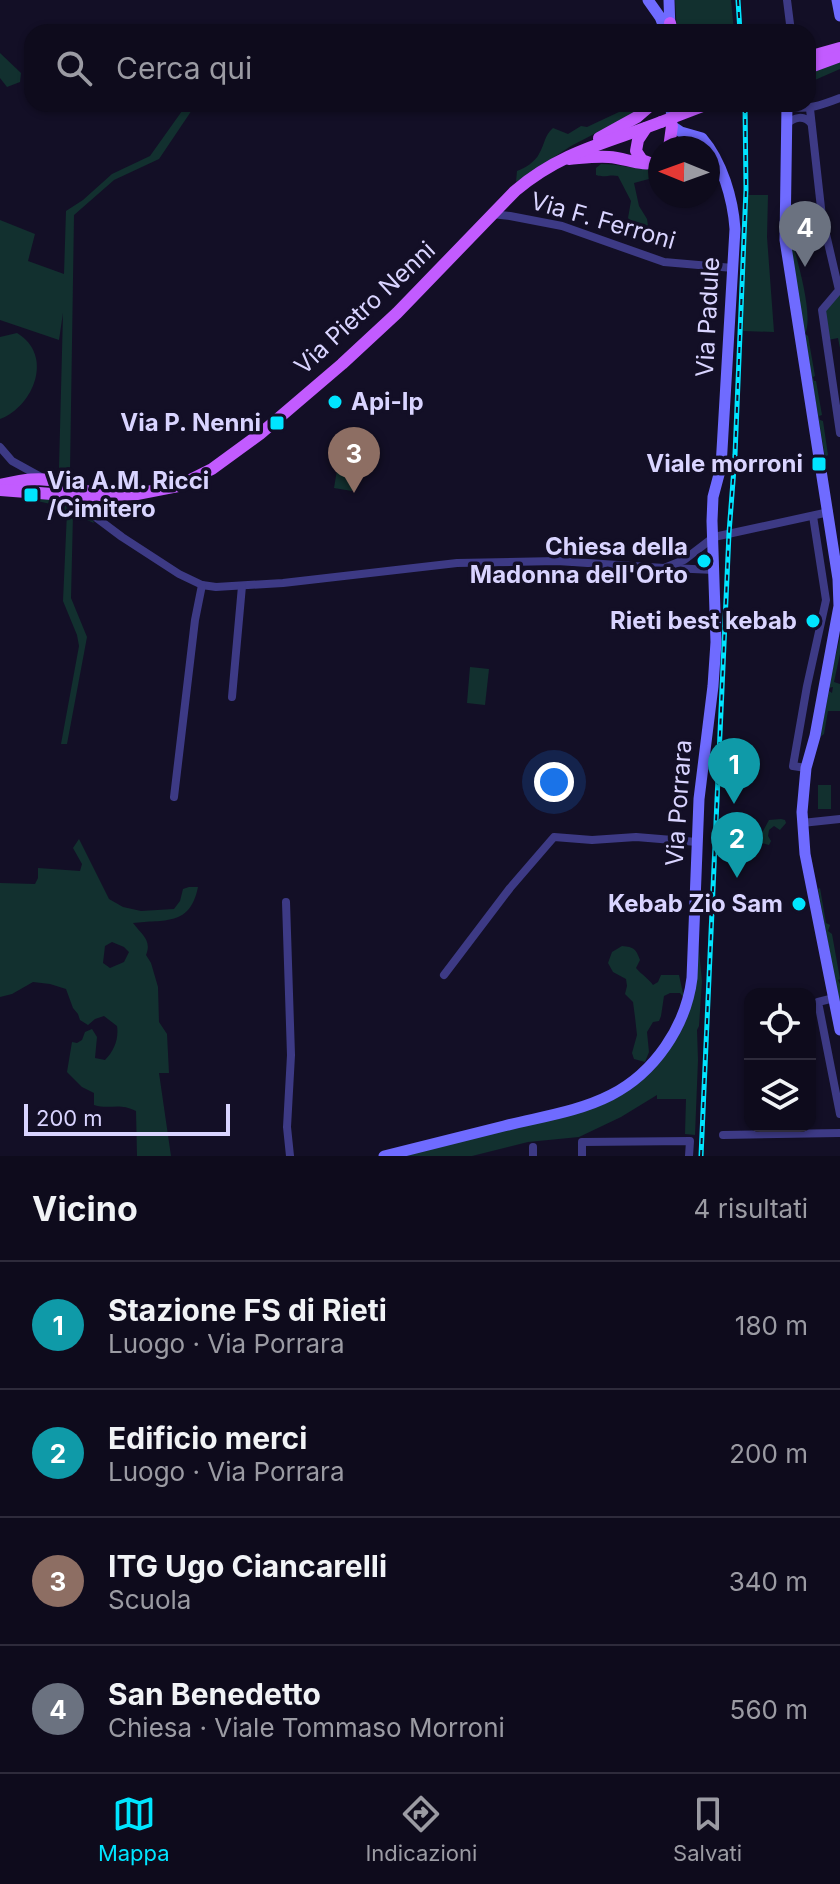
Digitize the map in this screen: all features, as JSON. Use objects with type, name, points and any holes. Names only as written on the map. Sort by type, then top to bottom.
[{"type":"main road","points":[[816,54],[840,48]]},
{"type":"main road","points":[[816,65],[840,56]]},
{"type":"main road","points":[[583,149],[643,112]]},
{"type":"main road","points":[[668,136],[667,124],[692,112]]},
{"type":"main road","name":"Via Pietro Nenni","points":[[91,494],[137,494],[167,489],[190,482],[212,469],[260,434],[342,364],[530,179],[583,149],[647,127],[667,124]]},
{"type":"main road","points":[[647,127],[638,140],[636,151],[642,160],[648,161]]},
{"type":"main road","points":[[562,159],[606,157],[648,163]]},
{"type":"main road","points":[[0,487],[55,488],[91,494]]},
{"type":"main road","points":[[16,487],[43,494],[55,488]]},
{"type":"street","points":[[648,0],[665,24]]},
{"type":"street","points":[[669,0],[669,24]]},
{"type":"street","points":[[787,0],[790,24]]},
{"type":"street","points":[[837,0],[840,16]]},
{"type":"street","points":[[826,51],[840,39]]},
{"type":"street","points":[[816,107],[840,98]]},
{"type":"street","points":[[667,124],[669,112]]},
{"type":"street","points":[[786,112],[785,240],[838,579],[837,616],[806,768],[802,823],[805,854],[839,1028],[823,1028]]},
{"type":"street","points":[[810,112],[822,217],[839,290],[822,310],[840,433]]},
{"type":"street","points":[[787,122],[798,118],[808,119],[812,124]]},
{"type":"street","name":"Via Padule","points":[[667,124],[702,138],[714,156],[734,208],[721,467],[713,497],[714,537]]},
{"type":"street","name":"Via F. Ferroni","points":[[507,199],[510,216]]},
{"type":"street","name":"Via F. Ferroni","points":[[492,214],[562,226],[664,262],[733,268]]},
{"type":"street","points":[[0,447],[12,461],[98,515],[122,537],[179,574],[202,585],[242,586],[457,563],[557,561],[714,570]]},
{"type":"street","points":[[12,461],[16,487]]},
{"type":"street","points":[[91,494],[98,515]]},
{"type":"street","points":[[664,568],[684,560],[714,537],[829,512]]},
{"type":"street","points":[[806,768],[793,766],[826,600],[813,516]]},
{"type":"street","name":"Via Porrara","points":[[384,1156],[609,1096],[642,1074],[678,1026],[690,992],[700,784],[712,694],[715,651],[714,537]]},
{"type":"street","points":[[174,797],[202,585]]},
{"type":"street","points":[[232,697],[242,586]]},
{"type":"street","points":[[824,612],[837,616]]},
{"type":"street","points":[[807,686],[824,689]]},
{"type":"street","points":[[802,823],[840,819]]},
{"type":"street","points":[[444,975],[510,888],[554,837],[592,840],[636,837],[697,842]]},
{"type":"street","points":[[286,902],[291,1041],[287,1127],[290,1156]]},
{"type":"street","points":[[834,998],[818,1002],[833,1055],[840,1114]]},
{"type":"street","points":[[723,1135],[840,1133]]},
{"type":"street","points":[[582,1156],[582,1142],[690,1141],[689,1156]]},
{"type":"green space","points":[[675,0],[731,0],[733,24],[676,24]]},
{"type":"green space","points":[[0,53],[21,73],[20,82],[7,87],[0,78]]},
{"type":"green space","points":[[840,61],[840,69],[816,80],[816,68]]},
{"type":"green space","points":[[181,112],[191,112],[159,159],[114,180],[74,215],[70,471],[59,468],[63,313],[59,340],[0,320],[0,220],[35,234],[28,261],[64,274],[66,211],[112,174],[150,156]]},
{"type":"green space","points":[[619,112],[636,112],[571,146],[516,182],[517,171],[535,160],[553,128],[568,134],[581,126],[587,127]]},
{"type":"green space","points":[[601,164],[648,169],[648,179],[634,183],[648,226],[637,225],[628,218],[631,201],[618,176],[596,175],[596,168]]},
{"type":"green space","points":[[748,195],[768,195],[767,237],[774,332],[743,331]]},
{"type":"green space","points":[[788,237],[791,237],[806,301],[805,334],[808,336],[822,415],[819,416],[823,421],[828,455],[825,457]]},
{"type":"green space","points":[[840,290],[840,348],[838,338],[828,340],[822,310]]},
{"type":"green space","points":[[17,333],[28,342],[35,354],[35,379],[22,403],[0,419],[0,337]]},
{"type":"green space","points":[[340,452],[358,455],[352,491],[334,488]]},
{"type":"green space","points":[[23,498],[69,499],[89,511],[94,523],[73,514],[71,598],[87,637],[67,744],[61,744],[79,646],[63,601],[67,512],[60,506]]},
{"type":"green space","points":[[840,637],[834,682],[840,684],[840,711],[828,711],[824,734],[820,737],[829,691],[832,693],[833,687],[828,688]]},
{"type":"green space","points":[[470,667],[489,669],[485,705],[467,703]]},
{"type":"green space","points":[[818,785],[831,785],[831,809],[818,809]]},
{"type":"green space","points":[[781,819],[786,823],[780,830],[774,826],[769,830],[769,845],[758,842],[755,836],[763,831],[769,820]]},
{"type":"green space","points":[[79,839],[109,899],[123,907],[141,911],[174,909],[183,889],[198,887],[189,909],[182,915],[133,923],[147,941],[146,955],[158,987],[159,1022],[167,1034],[169,1073],[159,1073],[171,1156],[137,1156],[136,1111],[94,1105],[94,1093],[82,1087],[67,1072],[72,1042],[82,1040],[85,1032],[92,1029],[97,1037],[95,1058],[105,1060],[115,1044],[117,1026],[104,1016],[88,1025],[80,1020],[66,989],[50,984],[33,982],[0,997],[0,883],[35,884],[38,868],[80,871],[82,864],[73,848]],"holes":[[[112,942],[129,952],[124,962],[110,968],[103,963],[105,946]]]},
{"type":"green space","points":[[818,889],[840,979],[840,1009]]},
{"type":"green space","points":[[698,941],[702,981],[697,1030],[695,1135],[685,1134],[686,1099],[657,1099],[657,1095],[579,1137],[528,1142],[472,1156],[389,1156],[588,1104],[633,1081],[678,1026]]},
{"type":"green space","points":[[622,946],[636,951],[640,960],[636,968],[653,985],[661,975],[679,975],[684,998],[680,993],[664,996],[659,1021],[653,1022],[647,1032],[649,1052],[645,1062],[634,1059],[632,1053],[637,1035],[633,1002],[625,994],[626,979],[613,972],[608,963],[612,952]]},
{"type":"railway","points":[[738,0],[740,24]]},
{"type":"railway","points":[[701,1156],[735,455],[746,189],[745,112]]},
{"type":"place","name":"San Benedetto","points":[[805,267]]},
{"type":"place","name":"Api-Ip","points":[[335,402]]},
{"type":"place","name":"Via P. Nenni","points":[[277,423]]},
{"type":"place","name":"Viale morroni","points":[[819,464]]},
{"type":"place","name":"ITG Ugo Ciancarelli","points":[[354,493]]},
{"type":"place","name":"Via A.M. Ricci /Cimitero","points":[[31,495]]},
{"type":"place","name":"Chiesa della Madonna dell'Orto","points":[[704,561]]},
{"type":"place","name":"Rieti best kebab","points":[[813,621]]},
{"type":"place","name":"Stazione FS di Rieti","points":[[734,804]]},
{"type":"place","name":"Edificio merci","points":[[737,878]]},
{"type":"place","name":"Kebab Zio Sam","points":[[799,904]]}]
